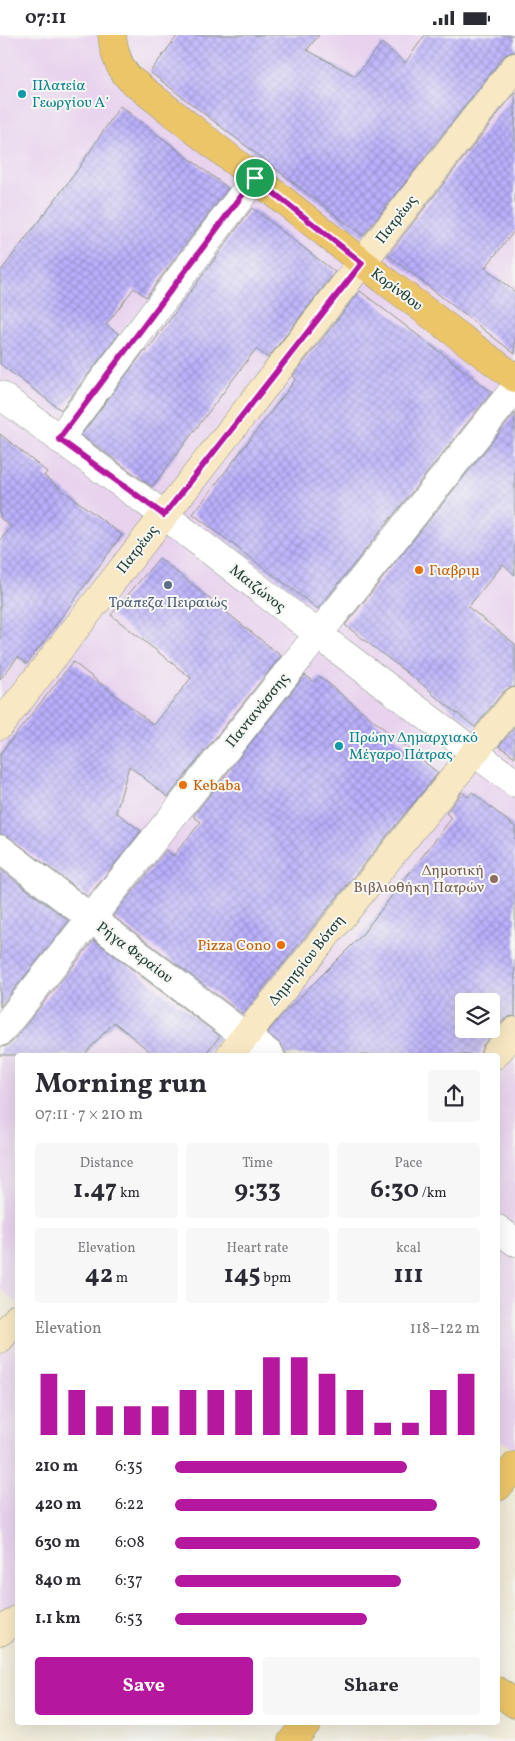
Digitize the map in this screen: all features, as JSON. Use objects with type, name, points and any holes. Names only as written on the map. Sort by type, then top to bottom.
[{"type":"main road","name":"Κορίνθου","points":[[112,35],[118,61],[128,78],[362,263],[515,378]]},
{"type":"main road","name":"Πατρέως","points":[[0,725],[515,67]]},
{"type":"main road","name":"Δημητρίου Βότση","points":[[237,1045],[515,702]]},
{"type":"main road","points":[[497,1053],[515,1031]]},
{"type":"main road","points":[[500,1485],[515,1466]]},
{"type":"main road","points":[[0,1632],[15,1621]]},
{"type":"main road","points":[[500,1693],[515,1704]]},
{"type":"main road","points":[[292,1741],[305,1725]]},
{"type":"street","points":[[59,439],[255,178]]},
{"type":"street","name":"Παντανάσσης","points":[[0,1032],[515,388]]},
{"type":"street","name":"Μαιζώνος","points":[[0,395],[164,515],[515,783]]},
{"type":"street","name":"Ρήγα Φεραίου","points":[[0,849],[91,919],[237,1045],[263,1053]]},
{"type":"street","points":[[500,1231],[515,1242]]},
{"type":"shaded area","points":[[0,35],[515,35],[515,1451],[500,1440],[500,1053],[15,1053],[15,1300],[0,1289]]},
{"type":"shaded area","points":[[15,1335],[15,1621],[0,1632],[0,1345]]},
{"type":"building","points":[[178,35],[319,35],[307,50],[355,76],[382,43],[405,63],[425,35],[515,35],[515,52],[503,57],[363,236],[150,72]]},
{"type":"building","points":[[515,92],[515,230],[485,268],[515,292],[515,354],[388,255]]},
{"type":"building","points":[[120,106],[228,188],[146,297],[134,288],[106,325],[119,334],[61,410],[0,364],[0,272],[76,172]]},
{"type":"building","points":[[252,208],[335,272],[268,358],[256,349],[152,487],[81,435],[144,351],[146,352]]},
{"type":"building","points":[[360,291],[492,392],[318,609],[193,514],[296,379],[293,376]]},
{"type":"building","points":[[515,413],[515,575],[503,564],[468,607],[515,644],[515,687],[503,692],[475,727],[345,625]]},
{"type":"building","points":[[0,434],[47,472],[44,476],[122,535],[27,664],[18,657],[0,679],[0,541],[11,527],[0,518]]},
{"type":"building","points":[[159,558],[281,656],[168,797],[129,766],[116,812],[141,831],[88,897],[9,837],[0,834],[0,754],[73,662],[154,725],[191,678],[111,615]]},
{"type":"building","points":[[305,675],[314,682],[319,676],[438,773],[242,1014],[113,916],[166,850],[173,856],[201,822],[193,816]]},
{"type":"building","points":[[515,727],[515,757],[499,746]]},
{"type":"building","points":[[462,792],[468,797],[472,792],[515,827],[515,1016],[509,1017],[500,1025],[500,993],[455,993],[455,1038],[489,1038],[483,1045],[481,1053],[286,1053],[280,1043],[267,1033],[282,1015],[360,937],[452,818],[446,813]]},
{"type":"building","points":[[0,869],[69,921],[0,1007]]},
{"type":"building","points":[[94,940],[220,1036],[206,1053],[152,1053],[114,1022],[86,1053],[15,1053],[15,1055],[0,1055],[0,1047],[12,1042]]},
{"type":"place","name":"Πλατεία Γεωργίου Α΄","points":[[22,94]]},
{"type":"place","name":"Γιαβριμ","points":[[419,570]]},
{"type":"place","name":"Τράπεζα Πειραιώς","points":[[168,585]]},
{"type":"place","name":"Πρώην Δημαρχιακό Μέγαρο Πάτρας","points":[[339,746]]},
{"type":"place","name":"Kebaba","points":[[183,785]]},
{"type":"place","name":"Δημοτική Βιβλιοθήκη Πατρών","points":[[494,879]]},
{"type":"place","name":"Pizza Cono","points":[[281,945]]},
{"type":"route","points":[[255,178],[362,263],[164,515],[59,439],[255,178]]}]
